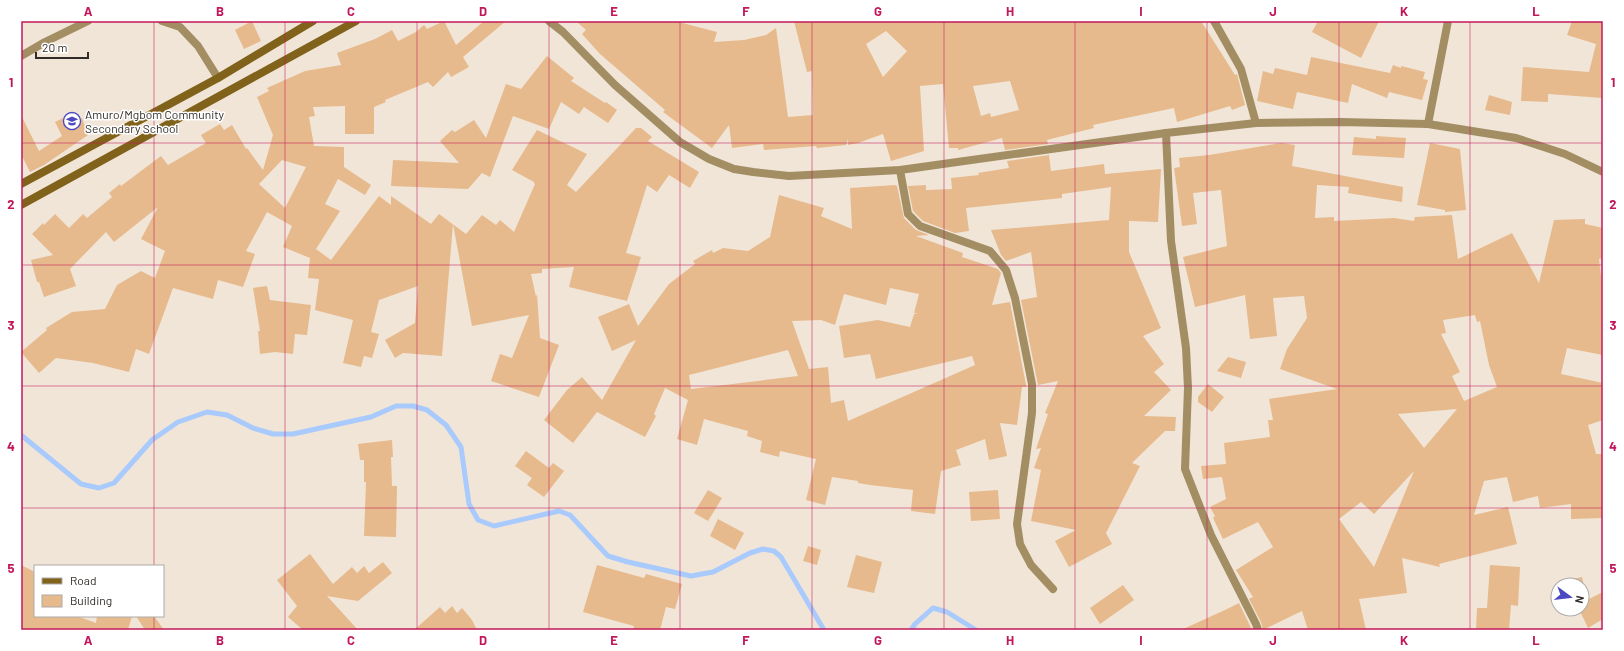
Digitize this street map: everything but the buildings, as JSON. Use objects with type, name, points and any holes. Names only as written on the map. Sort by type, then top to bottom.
[{"type":"main road","points":[[21,184],[218,78],[314,21]]},
{"type":"main road","points":[[21,205],[356,21]]},
{"type":"street","points":[[21,56],[45,42],[88,21]]},
{"type":"street","points":[[162,21],[180,27],[198,46],[218,78]]},
{"type":"street","points":[[549,21],[563,32],[615,85],[680,142],[709,159],[734,169],[789,176],[900,170],[1166,133],[1256,123],[1428,124],[1516,138],[1565,154],[1603,172]]},
{"type":"street","points":[[560,21],[563,32]]},
{"type":"street","points":[[1214,21],[1241,68],[1256,123]]},
{"type":"street","points":[[1428,124],[1448,21]]},
{"type":"street","points":[[1166,133],[1171,242],[1186,348],[1188,388],[1185,468],[1211,534],[1258,630]]},
{"type":"street","points":[[900,170],[908,214],[920,226],[990,251],[1006,270],[1015,298],[1032,384],[1032,412],[1017,524],[1020,544],[1031,564],[1053,589]]},
{"type":"waterway","points":[[21,435],[81,484],[99,488],[114,483],[152,440],[178,422],[207,412],[227,415],[253,428],[273,434],[293,434],[371,417],[396,406],[413,406],[427,410],[446,425],[461,447],[469,504],[478,520],[494,526],[559,511],[570,515],[608,556],[691,576],[713,572],[750,553],[763,549],[774,551],[781,557],[824,630]]},
{"type":"waterway","points":[[911,630],[915,624],[933,608],[947,612],[976,630]]},
{"type":"place","name":"Amuro/Mgbom Community Secondary School","points":[[72,121]]}]
